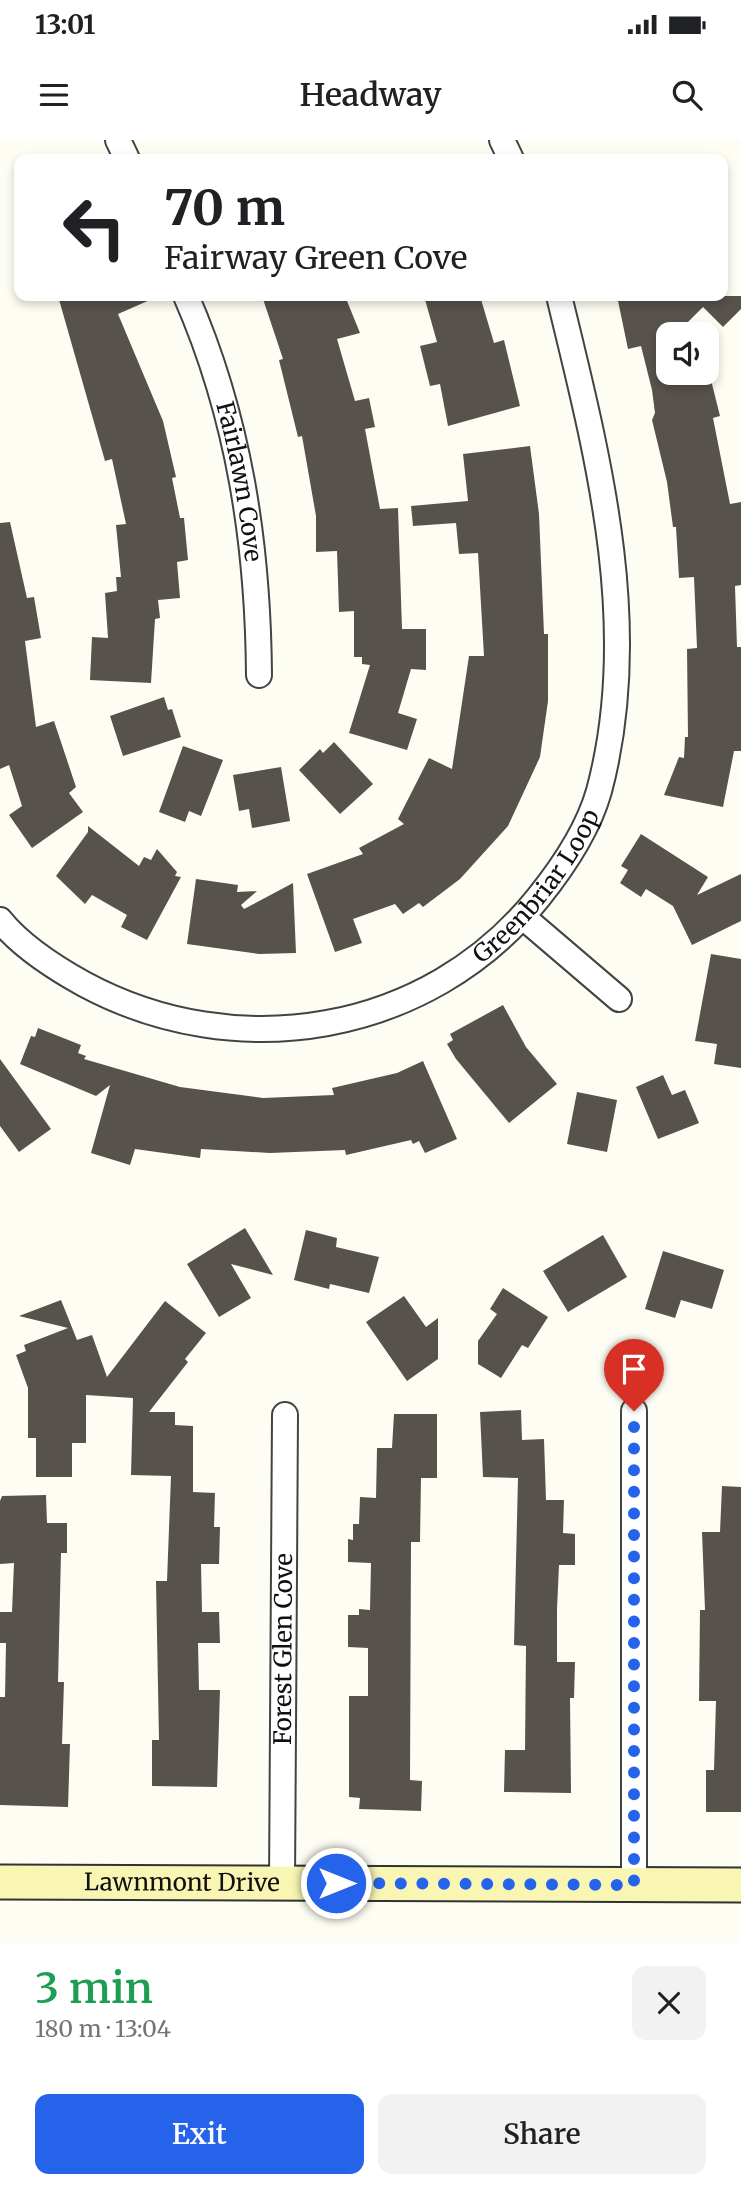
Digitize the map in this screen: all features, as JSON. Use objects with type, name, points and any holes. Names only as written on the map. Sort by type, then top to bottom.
[{"type":"street","name":"Fairlawn Cove","points":[[188,301],[217,379],[238,452],[258,600],[259,675]]},
{"type":"street","name":"Greenbriar Loop","points":[[2,927],[66,974],[108,997],[144,1011],[200,1024],[298,1029],[346,1021],[395,1006],[439,984],[481,955],[523,917],[552,882],[590,817],[609,746],[616,673],[617,603],[609,533],[588,416],[560,301]]},
{"type":"street","points":[[523,917],[619,999]]},
{"type":"street","points":[[634,1411],[634,1885]]},
{"type":"street","name":"Forest Glen Cove","points":[[282,1883],[285,1415]]},
{"type":"street","name":"Lawnmont Drive","points":[[0,1882],[741,1885]]},
{"type":"building","points":[[728,296],[741,296],[741,309],[723,327],[703,307],[688,322],[656,322],[656,385],[712,385],[720,416],[713,418],[730,504],[741,502],[741,585],[735,586],[737,647],[741,647],[741,751],[734,751],[723,807],[664,795],[679,757],[684,758],[685,737],[688,737],[687,649],[697,648],[694,577],[679,578],[676,527],[673,527],[667,482],[652,420],[655,413],[652,390],[641,346],[628,349],[618,301],[728,301]]},
{"type":"building","points":[[59,301],[148,301],[118,314],[163,421],[176,477],[172,478],[180,518],[184,518],[188,560],[177,562],[180,598],[158,600],[160,618],[155,619],[151,683],[90,680],[92,637],[108,638],[105,593],[117,591],[116,577],[121,577],[116,525],[126,524],[112,459],[105,461]]},
{"type":"building","points":[[264,301],[347,301],[360,333],[337,339],[355,401],[369,398],[375,427],[365,429],[380,509],[398,508],[402,629],[426,629],[426,670],[411,669],[398,713],[417,719],[407,750],[349,733],[370,665],[362,664],[362,657],[354,657],[354,611],[339,612],[337,551],[316,552],[316,516],[302,436],[298,437],[279,360],[283,359]]},
{"type":"building","points":[[425,301],[481,301],[494,343],[504,340],[520,406],[448,426],[440,384],[430,386],[420,346],[437,342]]},
{"type":"building","points":[[530,446],[539,514],[544,634],[548,634],[548,701],[540,757],[508,826],[460,879],[423,907],[419,903],[403,914],[395,904],[353,919],[362,943],[335,952],[307,874],[363,854],[359,848],[404,824],[398,819],[429,758],[452,769],[469,656],[484,656],[478,553],[459,554],[456,523],[413,526],[411,506],[468,501],[463,454]]},
{"type":"building","points":[[10,522],[27,598],[34,597],[41,638],[25,641],[36,727],[54,721],[76,787],[69,793],[83,812],[32,848],[9,815],[22,806],[9,765],[0,769],[0,523]]},
{"type":"building","points":[[164,697],[168,710],[172,709],[181,737],[123,756],[110,716]]},
{"type":"building","points":[[334,742],[373,784],[340,814],[299,770],[320,749],[323,753]]},
{"type":"building","points":[[183,746],[223,760],[201,816],[189,811],[185,822],[159,812]]},
{"type":"building","points":[[281,767],[290,821],[252,828],[249,809],[239,811],[233,775]]},
{"type":"building","points":[[88,826],[139,866],[144,857],[151,860],[157,849],[177,872],[175,876],[181,877],[147,940],[121,927],[127,915],[92,895],[85,904],[56,876],[88,832]]},
{"type":"building","points":[[641,834],[708,877],[697,895],[741,874],[741,921],[692,945],[673,906],[646,889],[641,897],[620,883],[628,870],[621,866]]},
{"type":"building","points":[[196,879],[238,885],[237,892],[257,891],[241,905],[244,909],[293,883],[296,953],[259,954],[187,944]]},
{"type":"building","points":[[711,954],[741,959],[741,1068],[714,1064],[717,1044],[695,1041]]},
{"type":"building","points":[[503,1005],[526,1047],[557,1084],[509,1123],[456,1059],[447,1044],[453,1040],[450,1034]]},
{"type":"building","points":[[38,1028],[81,1045],[78,1053],[86,1056],[84,1059],[180,1087],[263,1098],[334,1095],[332,1088],[397,1073],[423,1061],[457,1139],[425,1153],[419,1141],[413,1144],[411,1140],[346,1155],[345,1150],[270,1153],[201,1149],[200,1158],[135,1149],[130,1165],[91,1153],[110,1085],[96,1096],[20,1064],[31,1036],[35,1037]]},
{"type":"building","points":[[0,1059],[51,1129],[19,1152],[0,1126]]},
{"type":"building","points":[[663,1075],[672,1095],[685,1090],[699,1123],[658,1139],[636,1087]]},
{"type":"building","points":[[577,1092],[617,1100],[607,1152],[567,1144]]},
{"type":"building","points":[[245,1228],[273,1275],[231,1264],[251,1298],[219,1317],[187,1264]]},
{"type":"building","points":[[306,1230],[337,1238],[336,1247],[379,1257],[369,1293],[330,1284],[329,1289],[294,1280]]},
{"type":"building","points":[[603,1235],[627,1277],[568,1312],[543,1271]]},
{"type":"building","points":[[663,1251],[724,1270],[712,1309],[681,1300],[675,1318],[645,1309]]},
{"type":"building","points":[[503,1288],[548,1317],[528,1348],[522,1345],[501,1378],[478,1364],[478,1341],[497,1314],[490,1309]]},
{"type":"building","points":[[404,1296],[426,1327],[438,1318],[438,1359],[407,1381],[366,1322]]},
{"type":"building","points":[[61,1300],[77,1340],[92,1335],[107,1377],[165,1301],[206,1333],[185,1359],[188,1362],[149,1412],[175,1412],[175,1425],[193,1426],[193,1492],[215,1493],[214,1527],[220,1527],[219,1564],[201,1564],[202,1612],[219,1612],[220,1643],[198,1643],[199,1690],[220,1690],[217,1787],[152,1786],[152,1740],[159,1740],[156,1581],[167,1581],[171,1476],[131,1475],[133,1398],[86,1395],[86,1443],[72,1443],[72,1477],[36,1477],[36,1438],[28,1438],[28,1388],[16,1355],[26,1351],[24,1345],[68,1328],[19,1316]]},
{"type":"building","points":[[521,1410],[522,1440],[544,1439],[546,1500],[564,1500],[563,1533],[575,1534],[575,1565],[559,1565],[557,1609],[557,1662],[575,1662],[574,1698],[570,1698],[571,1793],[504,1792],[505,1750],[525,1750],[526,1646],[514,1645],[518,1478],[483,1477],[480,1412]]},
{"type":"building","points":[[394,1414],[437,1414],[437,1478],[421,1478],[420,1542],[411,1542],[410,1780],[422,1781],[421,1811],[359,1809],[360,1798],[349,1797],[349,1696],[368,1696],[368,1648],[348,1647],[348,1615],[359,1615],[359,1609],[370,1610],[371,1563],[348,1562],[348,1539],[353,1540],[353,1524],[359,1524],[360,1497],[376,1498],[377,1448],[392,1448]]},
{"type":"building","points":[[722,1486],[741,1487],[741,1812],[706,1812],[706,1770],[714,1770],[716,1701],[699,1701],[700,1610],[705,1610],[702,1532],[720,1532]]},
{"type":"building","points":[[46,1495],[47,1523],[67,1523],[67,1553],[61,1553],[58,1682],[64,1682],[62,1744],[70,1744],[68,1807],[0,1805],[0,1697],[5,1697],[6,1643],[0,1643],[0,1612],[12,1612],[14,1563],[0,1564],[0,1501],[2,1496]]},
{"type":"route","points":[[336,1883],[634,1885],[634,1411]]}]
